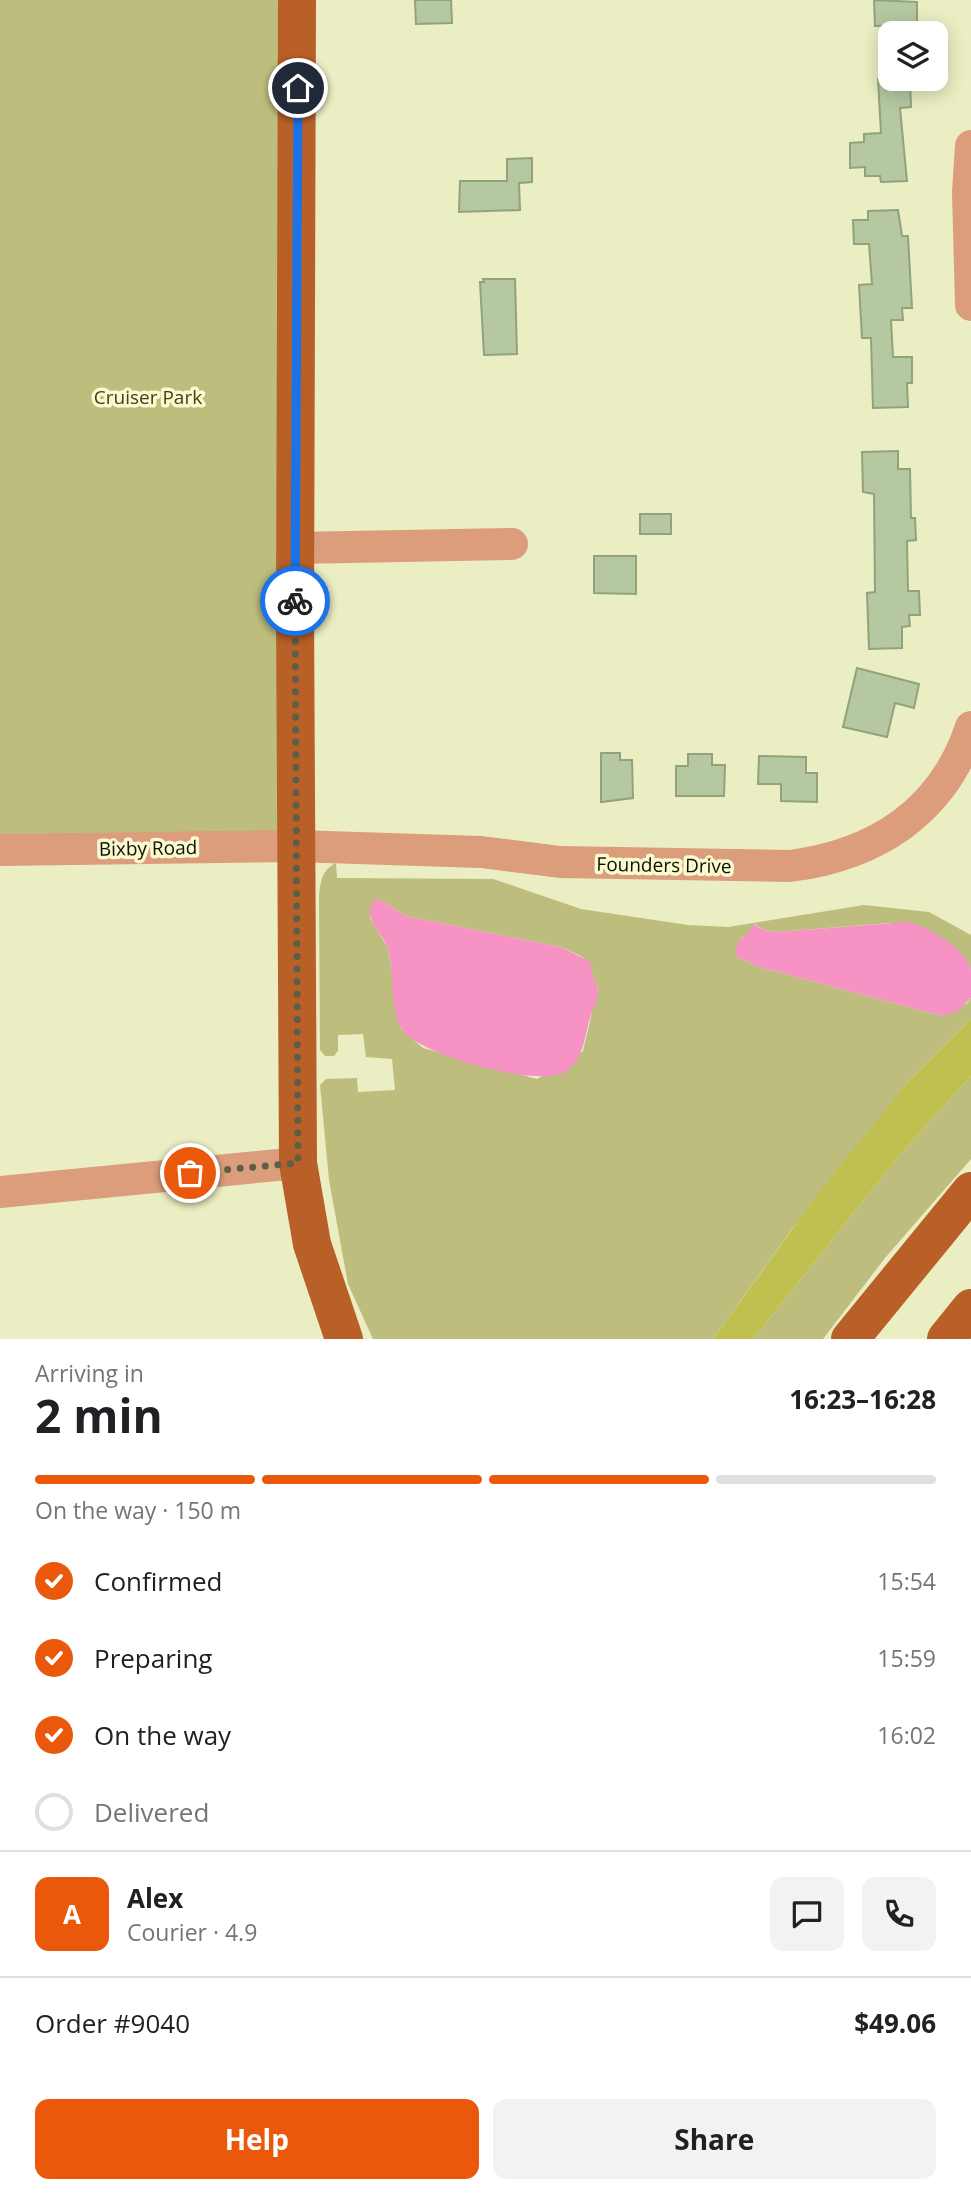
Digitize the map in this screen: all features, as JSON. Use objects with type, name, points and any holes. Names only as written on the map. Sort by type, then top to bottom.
[{"type":"main road","points":[[297,0],[295,548],[298,1163],[312,1244],[344,1339]]},
{"type":"main road","points":[[850,1339],[971,1191]]},
{"type":"main road","points":[[946,1339],[971,1308]]},
{"type":"street","points":[[971,146],[968,192],[971,305]]},
{"type":"street","points":[[295,548],[512,544]]},
{"type":"street","name":"Founders Drive","points":[[296,846],[481,852],[560,862],[767,867],[822,862],[866,847],[904,824],[951,773],[971,727]]},
{"type":"street","name":"Bixby Road","points":[[0,850],[296,846]]},
{"type":"street","points":[[0,1192],[298,1163]]},
{"type":"green space","name":"Cruiser Park","points":[[0,0],[297,0],[296,846],[0,850]]},
{"type":"green space","points":[[336,863],[337,878],[493,879],[581,909],[688,925],[728,927],[864,905],[929,912],[971,935],[971,969],[963,957],[890,923],[777,932],[764,930],[754,924],[751,931],[741,939],[737,957],[759,967],[942,1016],[967,1003],[971,998],[971,1019],[909,1081],[790,1232],[713,1339],[373,1339],[348,1284],[329,1180],[320,1085],[326,1079],[357,1078],[358,1092],[395,1090],[392,1059],[366,1057],[363,1034],[338,1035],[338,1051],[334,1056],[325,1056],[320,1050],[319,895],[323,876]],"holes":[[[377,898],[406,916],[561,947],[584,958],[598,987],[583,1051],[537,1079],[423,1048],[401,1029],[388,948],[370,918]]]},
{"type":"green space","points":[[971,1076],[971,1159],[885,1258],[823,1339],[753,1339],[898,1157]]},
{"type":"shaded area","points":[[377,898],[406,916],[561,947],[589,961],[598,994],[576,1062],[565,1072],[551,1076],[531,1076],[452,1058],[411,1038],[401,1028],[397,1019],[388,949],[371,918],[370,911]]},
{"type":"shaded area","points":[[907,922],[944,939],[967,961],[971,969],[971,998],[956,1012],[942,1016],[759,967],[737,957],[736,952],[738,943],[753,924],[764,930],[777,932]]},
{"type":"shaded area","points":[[971,1019],[971,1076],[898,1157],[753,1339],[713,1339],[826,1183],[909,1081]]},
{"type":"building","points":[[415,0],[451,0],[452,23],[416,24]]},
{"type":"building","points":[[874,0],[917,2],[917,21],[878,21],[878,26],[875,26]]},
{"type":"building","points":[[879,91],[910,91],[911,107],[900,108],[907,181],[881,182],[880,176],[865,176],[865,167],[850,168],[850,143],[864,142],[864,134],[881,133]]},
{"type":"building","points":[[532,158],[532,182],[519,183],[520,210],[459,212],[460,181],[507,181],[507,159]]},
{"type":"building","points":[[898,210],[902,236],[908,236],[912,308],[902,308],[903,320],[891,320],[893,357],[912,357],[912,383],[907,383],[908,407],[873,408],[871,338],[862,338],[859,285],[872,284],[869,244],[854,244],[853,220],[868,220],[868,211]]},
{"type":"building","points":[[483,279],[515,279],[517,354],[484,355],[480,282],[484,282]]},
{"type":"building","points":[[898,451],[898,469],[910,469],[911,518],[915,518],[916,540],[907,541],[908,591],[919,591],[920,615],[909,615],[910,626],[902,627],[902,648],[869,649],[867,593],[875,592],[874,494],[863,492],[862,452]]},
{"type":"building","points":[[640,514],[671,514],[671,534],[640,534]]},
{"type":"building","points":[[594,556],[636,556],[636,594],[594,593]]},
{"type":"building","points":[[857,668],[919,684],[914,708],[895,703],[887,737],[843,727]]},
{"type":"building","points":[[601,753],[620,753],[620,760],[632,760],[633,798],[601,802]]},
{"type":"building","points":[[688,754],[712,754],[712,765],[725,765],[724,796],[676,796],[676,766],[688,766]]},
{"type":"building","points":[[759,756],[806,757],[806,773],[817,773],[817,802],[781,801],[781,784],[758,784]]},
{"type":"way so far","points":[[190,1173],[298,1163],[295,601]]},
{"type":"route","points":[[295,601],[298,88]]}]
